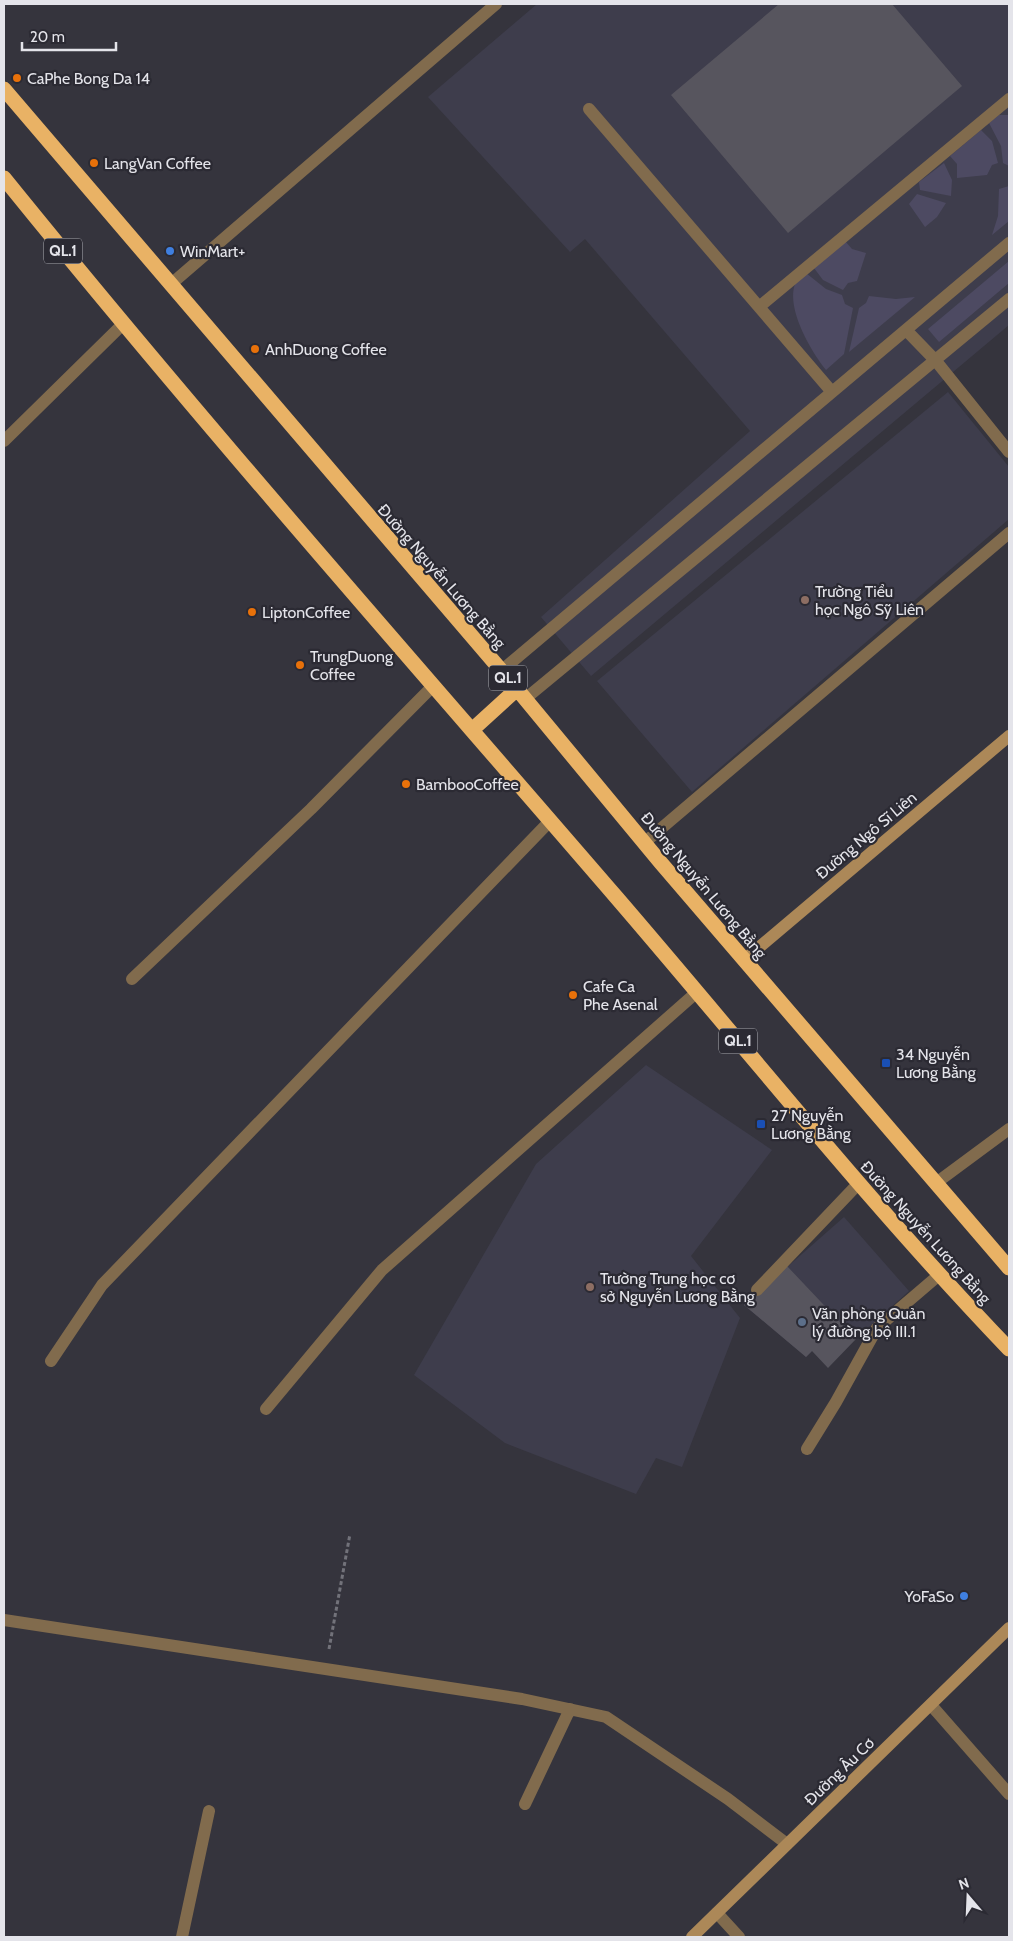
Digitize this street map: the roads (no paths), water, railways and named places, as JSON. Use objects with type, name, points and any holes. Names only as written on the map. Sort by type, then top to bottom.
[{"type":"highway","name":"Đường Nguyễn Lương Bằng","points":[[4,90],[521,694],[644,843],[1009,1268]]},
{"type":"highway","name":"Đường Nguyễn Lương Bằng","points":[[4,178],[123,324],[697,992],[858,1184],[938,1275],[1009,1349]]},
{"type":"highway","points":[[472,730],[521,694]]},
{"type":"main road","name":"Đường Ngô Sĩ Liên","points":[[744,960],[1009,736]]},
{"type":"main road","name":"Đường Âu Cơ","points":[[692,1937],[1009,1628]]},
{"type":"street","points":[[170,285],[496,4]]},
{"type":"street","points":[[759,307],[1009,99]]},
{"type":"street","points":[[589,108],[832,392]]},
{"type":"street","points":[[501,671],[1009,243]]},
{"type":"street","points":[[521,694],[936,361],[1009,299]]},
{"type":"street","points":[[4,441],[123,324]]},
{"type":"street","points":[[906,330],[936,361],[1009,452]]},
{"type":"street","points":[[644,843],[1009,533]]},
{"type":"street","points":[[132,979],[311,809],[433,686]]},
{"type":"street","points":[[51,1361],[102,1285],[550,821]]},
{"type":"street","points":[[266,1409],[382,1270],[697,992]]},
{"type":"street","points":[[936,1183],[1009,1129]]},
{"type":"street","points":[[757,1290],[858,1184]]},
{"type":"street","points":[[807,1449],[836,1402],[877,1328],[938,1275]]},
{"type":"street","points":[[4,1620],[522,1699],[606,1717],[728,1799],[787,1844]]},
{"type":"street","points":[[931,1705],[1009,1794]]},
{"type":"street","points":[[525,1804],[570,1709]]},
{"type":"street","points":[[182,1937],[209,1811]]},
{"type":"street","points":[[717,1913],[739,1937]]},
{"type":"place","name":"CaPhe Bong Da 14","points":[[17,78]]},
{"type":"place","name":"LangVan Coffee","points":[[94,163]]},
{"type":"place","name":"WinMart+","points":[[170,251]]},
{"type":"place","name":"AnhDuong Coffee","points":[[255,349]]},
{"type":"place","name":"Trường Tiểu học Ngô Sỹ Liên","points":[[805,600]]},
{"type":"place","name":"LiptonCoffee","points":[[252,612]]},
{"type":"place","name":"TrungDuong Coffee","points":[[300,665]]},
{"type":"place","name":"BambooCoffee","points":[[406,784]]},
{"type":"place","name":"Cafe Ca Phe Asenal","points":[[573,995]]},
{"type":"place","name":"34 Nguyễn Lương Bằng","points":[[886,1063]]},
{"type":"place","name":"27 Nguyễn Lương Bằng","points":[[761,1124]]},
{"type":"place","name":"Trường Trung học cơ sở Nguyễn Lương Bằng","points":[[590,1287]]},
{"type":"place","name":"Văn phòng Quản lý đường bộ III.1","points":[[802,1322]]},
{"type":"place","name":"YoFaSo","points":[[964,1596]]}]
